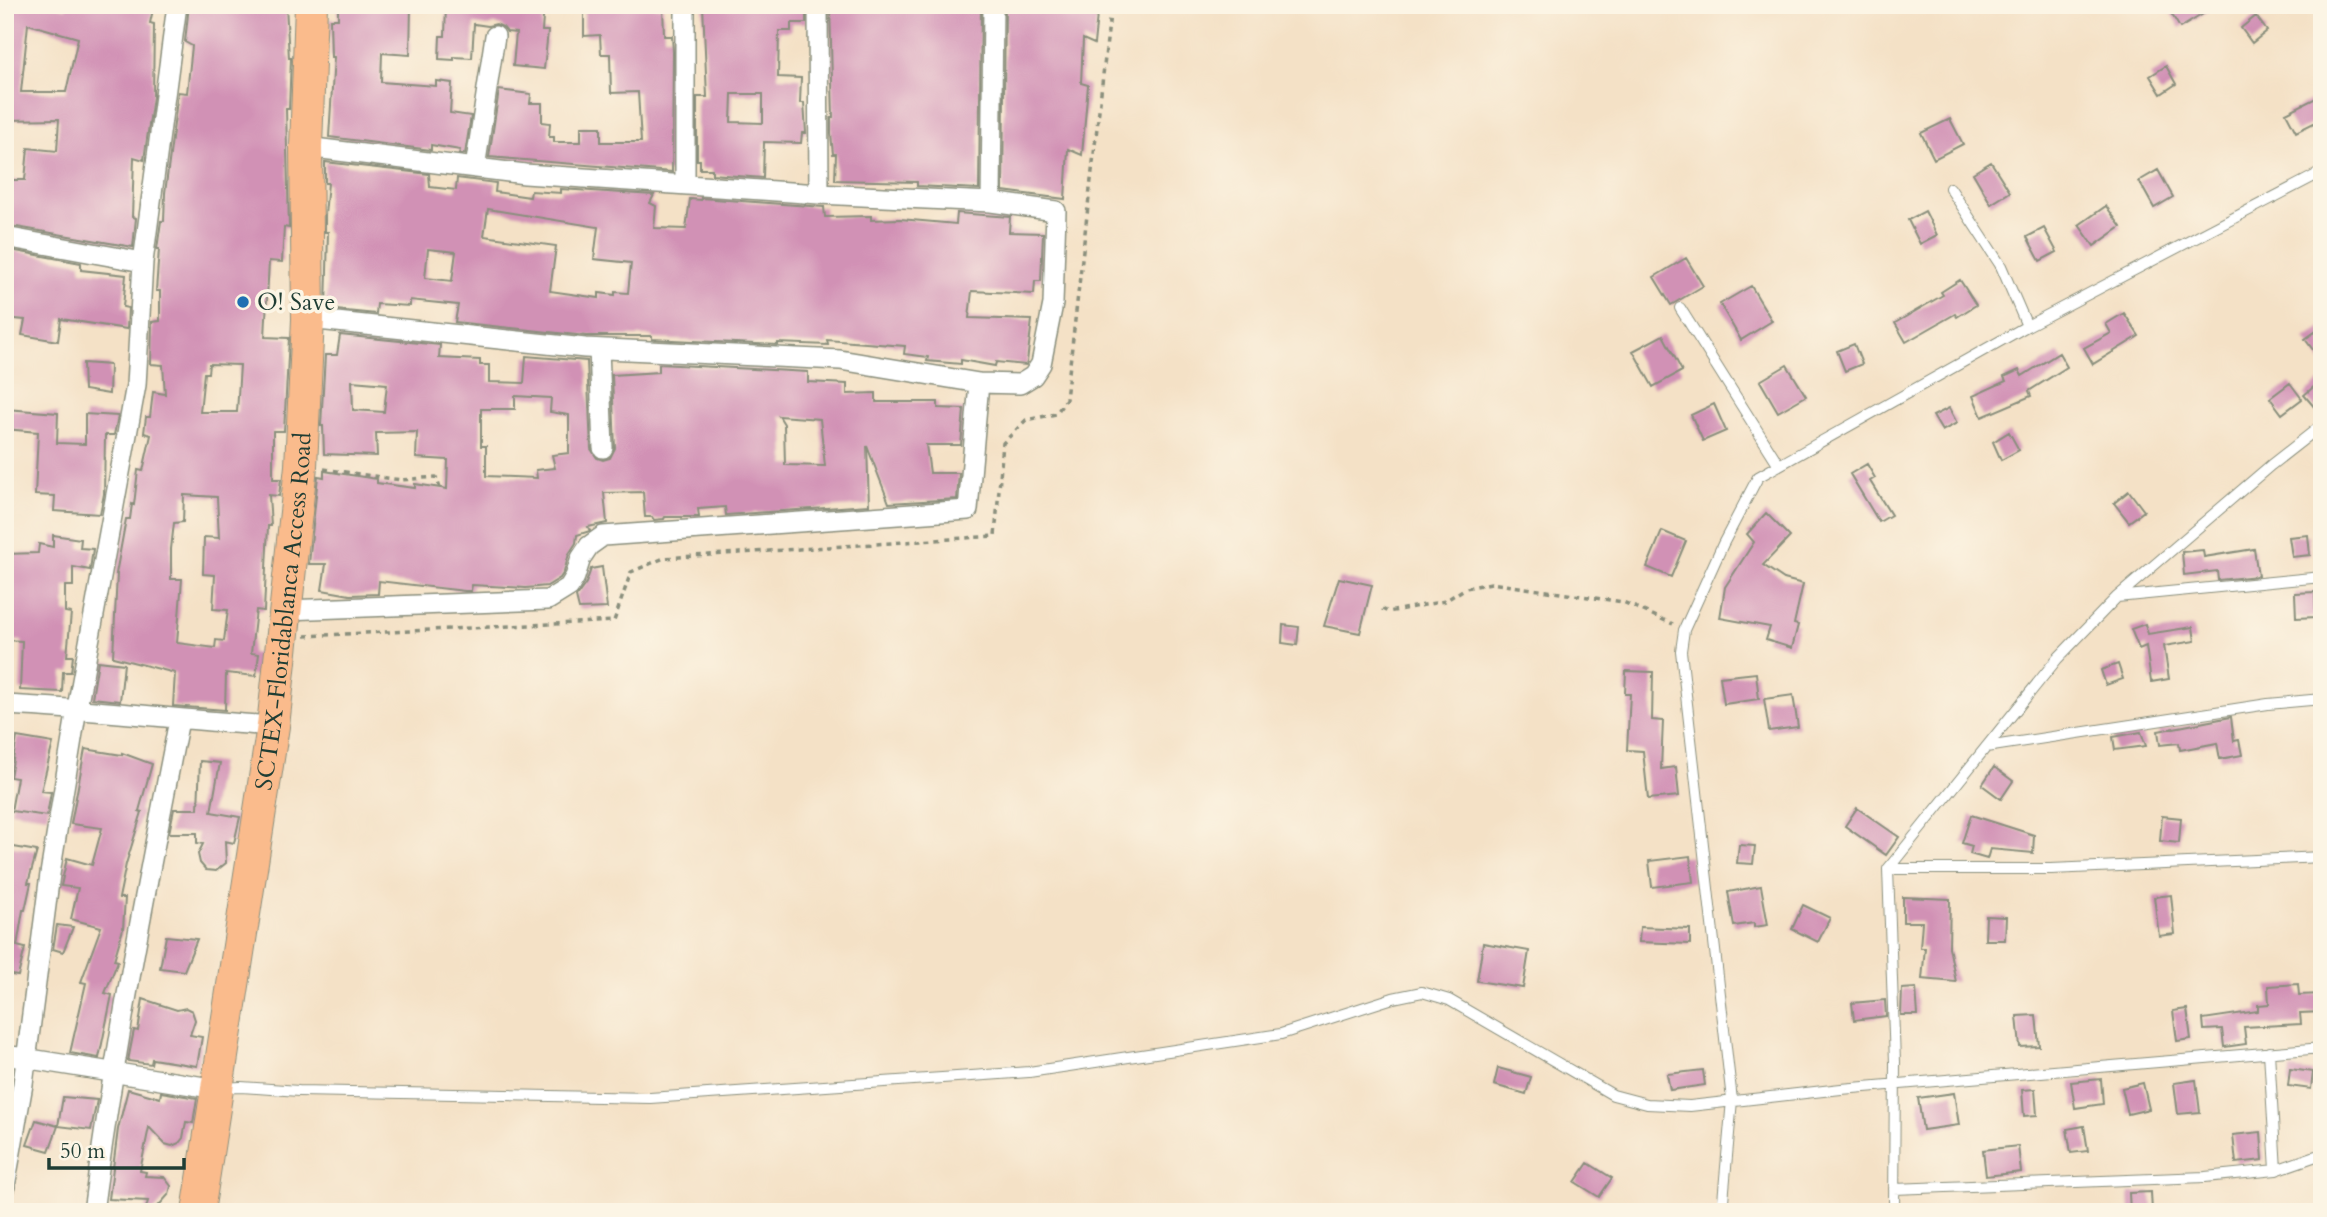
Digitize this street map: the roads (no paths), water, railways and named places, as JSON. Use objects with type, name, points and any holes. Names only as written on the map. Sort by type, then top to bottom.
[{"type":"main road","name":"SCTEX-Floridablanca Access Road","points":[[198,1212],[273,726],[301,467],[308,318],[306,147],[311,5]]},
{"type":"street","points":[[5,1186],[77,708],[136,385],[143,262],[177,5]]},
{"type":"street","points":[[685,5],[685,184]]},
{"type":"street","points":[[818,5],[819,194]]},
{"type":"street","points":[[991,202],[993,5]]},
{"type":"street","points":[[475,167],[495,36]]},
{"type":"street","points":[[306,147],[525,174],[819,194],[991,202],[1056,211],[1053,304],[1041,365],[1033,376],[1020,384],[979,383],[840,360],[599,349],[308,318]]},
{"type":"street","points":[[5,237],[143,262]]},
{"type":"street","points":[[599,349],[603,448]]},
{"type":"street","points":[[284,624],[548,600],[569,587],[575,578],[581,558],[589,547],[603,536],[968,510],[979,383]]},
{"type":"street","points":[[5,705],[77,708],[179,720],[273,726]]},
{"type":"street","points":[[93,1212],[113,1072],[179,720]]},
{"type":"street","points":[[5,1055],[217,1089]]},
{"type":"lane","points":[[1722,1212],[1731,1100],[1681,650],[1684,629],[1723,544],[1758,477],[2027,326],[2322,172]]},
{"type":"lane","points":[[1950,188],[2001,266],[2027,326]]},
{"type":"lane","points":[[1680,308],[1779,465]]},
{"type":"lane","points":[[1894,1212],[1895,1085],[1888,869],[2057,659],[2118,597],[2271,465],[2322,425]]},
{"type":"lane","points":[[2118,597],[2322,577]]},
{"type":"lane","points":[[1986,747],[2268,704],[2322,699]]},
{"type":"lane","points":[[1888,869],[2051,869],[2322,857]]},
{"type":"lane","points":[[217,1089],[241,1087],[299,1091],[650,1098],[1029,1072],[1281,1034],[1393,998],[1422,992],[1449,1000],[1613,1095],[1647,1104],[1690,1106],[1731,1100],[2322,1048]]},
{"type":"lane","points":[[2269,1052],[2276,1170]]},
{"type":"lane","points":[[1894,1189],[2206,1177],[2276,1170],[2316,1156],[2322,1157]]},
{"type":"place","name":"O! Save","points":[[243,302]]}]
